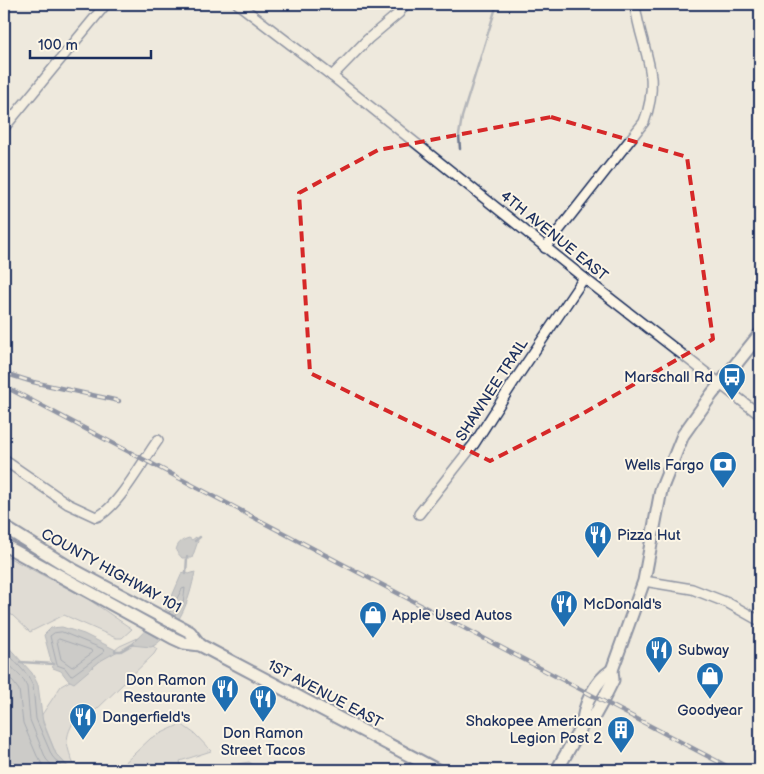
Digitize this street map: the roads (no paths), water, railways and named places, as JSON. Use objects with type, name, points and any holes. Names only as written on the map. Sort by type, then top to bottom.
[{"type":"main road","points":[[557,770],[583,724],[592,720],[613,680],[612,670],[644,581],[661,490],[683,435],[760,334]]},
{"type":"main road","name":"COUNTY HIGHWAY 101","points":[[4,527],[72,569],[190,632],[200,644]]},
{"type":"main road","points":[[4,545],[173,638],[184,643],[200,644]]},
{"type":"main road","name":"1ST AVENUE EAST","points":[[200,644],[437,770]]},
{"type":"street","points":[[4,128],[106,4]]},
{"type":"street","name":"4TH AVENUE EAST","points":[[238,4],[332,76],[546,248],[760,415]]},
{"type":"street","points":[[332,76],[368,39],[399,13],[405,4]]},
{"type":"street","points":[[546,248],[644,122],[651,104],[652,79],[635,4]]},
{"type":"street","name":"SHAWNEE TRAIL","points":[[419,514],[474,444],[512,383],[584,278]]},
{"type":"street","points":[[4,460],[68,504],[96,517],[102,516],[114,504],[158,440]]},
{"type":"street","points":[[644,581],[708,595],[760,621]]},
{"type":"water","points":[[196,537],[198,541],[192,558],[182,558],[176,551],[179,544],[186,539],[192,540]]},
{"type":"water","points":[[195,572],[187,603],[178,621],[164,638],[155,645],[151,647],[131,645],[167,608],[182,573],[189,574]]},
{"type":"water","points":[[62,627],[84,634],[118,651],[100,661],[74,683],[68,680],[61,671],[53,668],[44,635],[51,628]]},
{"type":"water","points":[[4,642],[32,673],[38,685],[43,723],[56,754],[71,770],[4,770]]},
{"type":"waterway","points":[[460,149],[459,135],[462,117],[497,4]]},
{"type":"waterway","points":[[195,541],[200,537]]},
{"type":"waterway","points":[[186,574],[187,557]]},
{"type":"waterway","points":[[115,651],[121,651],[133,644]]},
{"type":"waterway","points":[[20,662],[54,664]]},
{"type":"railway","points":[[4,373],[33,382],[119,401]]},
{"type":"railway","points":[[4,386],[734,770]]},
{"type":"place","name":"Marschall Rd","points":[[732,401]]},
{"type":"place","name":"Wells Fargo","points":[[723,489]]},
{"type":"place","name":"Pizza Hut","points":[[598,559]]},
{"type":"place","name":"McDonald's","points":[[564,628]]},
{"type":"place","name":"Apple Used Autos","points":[[373,639]]},
{"type":"place","name":"Subway","points":[[659,674]]},
{"type":"place","name":"Goodyear","points":[[710,700]]},
{"type":"place","name":"Don Ramon Restaurante","points":[[225,713]]},
{"type":"place","name":"Don Ramon Street Tacos","points":[[263,723]]},
{"type":"place","name":"Dangerfield's","points":[[83,741]]},
{"type":"place","name":"Shakopee American Legion Post 2","points":[[621,754]]}]
